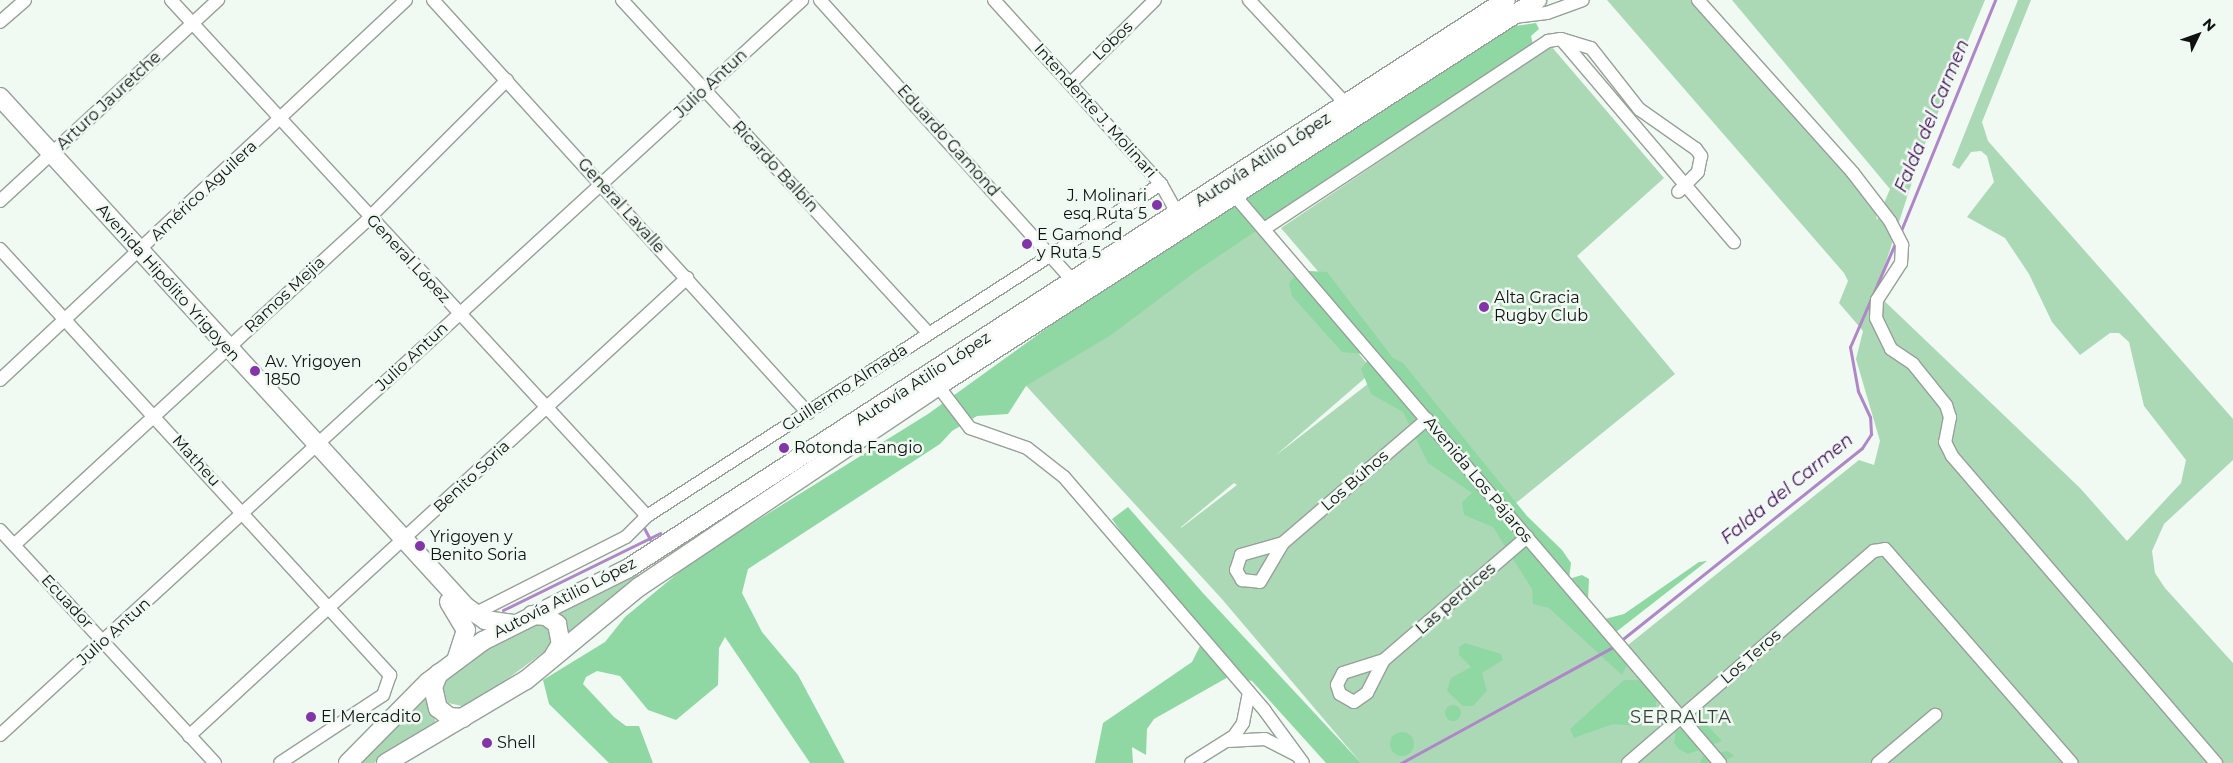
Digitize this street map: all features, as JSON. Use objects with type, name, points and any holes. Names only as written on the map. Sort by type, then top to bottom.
[{"type":"main road","name":"Autovía Atilio López","points":[[348,763],[440,672],[456,659],[512,624],[627,569],[1074,282],[1182,222],[1236,196],[1537,0]]},
{"type":"main road","name":"Autovía Atilio López","points":[[386,763],[526,680],[639,586],[1182,222],[1347,105],[1503,1]]},
{"type":"main road","name":"Avenida Hipólito Yrigoyen","points":[[0,97],[48,157],[224,352],[402,542],[474,614]]},
{"type":"main road","name":"Avenida Hipólito Yrigoyen","points":[[0,111],[48,157]]},
{"type":"main road","name":"Avenida Hipólito Yrigoyen","points":[[402,542],[464,622],[466,639],[456,659]]},
{"type":"main road","points":[[474,614],[512,624]]},
{"type":"main road","points":[[532,615],[546,616],[557,624],[561,644],[552,658]]},
{"type":"main road","points":[[440,672],[433,688],[434,701],[443,714],[463,718]]},
{"type":"street","points":[[0,22],[24,0]]},
{"type":"street","name":"General López","points":[[171,0],[546,410],[647,516]]},
{"type":"street","name":"Arturo Jauretche","points":[[0,201],[218,0]]},
{"type":"street","name":"Américo Aguilera","points":[[0,380],[406,0]]},
{"type":"street","name":"General Lavalle","points":[[432,0],[808,413]]},
{"type":"street","name":"Ricardo Balbín","points":[[622,0],[928,333]]},
{"type":"street","name":"Julio Antun","points":[[0,735],[802,0]]},
{"type":"street","name":"Eduardo Gamond","points":[[820,0],[1051,254],[1074,282]]},
{"type":"street","name":"Intendente J. Molinari","points":[[994,0],[1161,184],[1182,222]]},
{"type":"street","name":"Lobos","points":[[1071,83],[1155,0]]},
{"type":"street","points":[[1250,0],[1347,105]]},
{"type":"street","points":[[1511,18],[1547,13],[1583,0]]},
{"type":"street","points":[[1698,0],[1853,173],[1890,221],[1902,245],[1901,263],[1877,300],[1876,318],[1891,349],[1913,364],[1946,405],[1950,417],[1945,442],[1952,456],[2216,763]]},
{"type":"street","points":[[1561,39],[1681,188],[1734,242]]},
{"type":"street","points":[[1264,229],[1548,41],[1561,39],[1591,48],[1639,110],[1696,149],[1701,156],[1698,172],[1681,188]]},
{"type":"street","name":"Ramos Mejia","points":[[14,546],[154,414],[370,218],[506,80]]},
{"type":"street","name":"Guillermo Almada","points":[[474,614],[620,540],[647,516],[1161,184]]},
{"type":"street","name":"Avenida Los Pájaros","points":[[1236,196],[1720,763]]},
{"type":"street","name":"Matheu","points":[[0,249],[154,414],[390,675],[383,695],[280,763]]},
{"type":"street","name":"Benito Soria","points":[[189,736],[327,606],[402,542],[687,278]]},
{"type":"street","points":[[938,386],[970,428],[1027,448],[1064,477],[1249,693],[1302,761]]},
{"type":"street","name":"Los Búhos","points":[[1283,543],[1427,419]]},
{"type":"street","name":"Ecuador","points":[[0,530],[215,763]]},
{"type":"street","name":"Las perdices","points":[[1384,660],[1527,537]]},
{"type":"street","name":"Los Teros","points":[[1628,763],[1874,551],[1884,549],[2072,763]]},
{"type":"street","points":[[1191,763],[1228,741],[1243,723],[1249,693]]},
{"type":"street","points":[[1878,763],[1935,715]]},
{"type":"street","points":[[1228,741],[1265,739],[1302,761]]},
{"type":"green space","points":[[1607,0],[1691,0],[1841,165],[1875,209],[1877,220],[1890,189],[1732,0],[1985,0],[1922,151],[1876,293],[2080,488],[2127,541],[2181,483],[2186,460],[2144,406],[2129,342],[2119,333],[2110,333],[2080,355],[2052,322],[2029,274],[2005,238],[1967,217],[1994,182],[1987,156],[1981,151],[1971,152],[1959,169],[1952,165],[2018,0],[2031,0],[1982,122],[1988,141],[2233,419],[2233,460],[2164,524],[2152,551],[2155,573],[2165,588],[2233,663],[2233,763],[1720,763],[1623,649],[1859,460],[1874,465],[1880,441],[1856,359],[1863,331],[1839,303],[1848,281],[1844,273]]},
{"type":"green space","points":[[1536,23],[1539,29],[1531,36],[1533,45],[1195,272],[1111,335],[1026,386],[1008,414],[977,416],[952,431],[940,444],[748,569],[742,593],[762,632],[798,675],[845,763],[810,763],[725,637],[719,648],[718,685],[676,720],[648,710],[620,676],[597,671],[586,677],[583,684],[614,717],[626,726],[639,726],[653,763],[609,763],[549,704],[543,680],[605,642],[625,617],[695,559],[928,414],[1047,328],[1507,27]]},
{"type":"green space","name":"Alta Gracia Rugby Club","points":[[1551,46],[1664,178],[1577,256],[1675,374],[1516,503],[1281,228]]},
{"type":"green space","points":[[1251,222],[1373,371],[1275,456],[1382,373],[1711,763],[1361,763],[1221,598],[1019,378]],"holes":[[[1234,483],[1237,485],[1181,528]]]},
{"type":"green space","points":[[1310,271],[1327,272],[1393,358],[1403,363],[1527,516],[1562,550],[1571,563],[1569,579],[1582,575],[1589,579],[1588,601],[1601,620],[1624,614],[1699,562],[1707,561],[1616,632],[1612,644],[1628,663],[1622,675],[1549,608],[1533,604],[1532,589],[1493,527],[1464,515],[1462,502],[1472,493],[1428,463],[1403,412],[1371,394],[1361,369],[1368,360],[1364,354],[1342,352],[1292,296],[1289,283],[1296,275]]},
{"type":"green space","points":[[1128,507],[1202,592],[1361,763],[1326,763],[1252,681],[1230,676],[1154,719],[1147,729],[1146,755],[1132,747],[1133,763],[1095,763],[1103,723],[1192,662],[1200,646],[1112,519]]},
{"type":"green space","points":[[634,570],[640,579],[568,639],[568,624],[553,612]]},
{"type":"green space","points":[[531,623],[551,625],[552,646],[487,694],[462,706],[448,703],[442,690],[446,681],[487,649]]},
{"type":"green space","points":[[1465,643],[1501,654],[1503,660],[1482,673],[1487,691],[1473,706],[1463,706],[1447,691],[1451,678],[1471,667],[1459,655],[1459,647]]},
{"type":"green space","points":[[1624,680],[1641,680],[1657,696],[1655,715],[1639,726],[1613,724],[1574,738],[1570,729]]},
{"type":"green space","points":[[427,693],[437,726],[374,763],[356,763]]},
{"type":"green space","points":[[1453,705],[1459,707],[1461,713],[1459,719],[1453,721],[1447,719],[1445,713],[1447,707]]},
{"type":"green space","points":[[1703,721],[1722,741],[1688,754],[1679,749],[1674,743],[1676,731]]},
{"type":"green space","points":[[1402,732],[1407,733],[1413,739],[1413,749],[1407,755],[1402,756],[1397,755],[1391,749],[1390,744],[1391,739],[1397,733]]},
{"type":"green space","points":[[1728,751],[1734,756],[1719,763],[1700,763],[1703,756]]},
{"type":"waterway","name":"Falda del Carmen","points":[[1900,233],[1995,0]]},
{"type":"waterway","name":"Falda del Carmen","points":[[1619,642],[1862,448],[1871,434],[1870,417],[1858,391],[1850,347],[1896,241]]},
{"type":"waterway","points":[[643,526],[650,539]]},
{"type":"waterway","points":[[503,610],[660,533]]},
{"type":"waterway","name":"Falda del Carmen","points":[[1401,763],[1615,646]]},
{"type":"place","name":"J. Molinari esq Ruta 5","points":[[1157,205]]},
{"type":"place","name":"E Gamond y Ruta 5","points":[[1027,244]]},
{"type":"place","name":"Alta Gracia Rugby Club","points":[[1484,307]]},
{"type":"place","name":"Av. Yrigoyen 1850","points":[[255,371]]},
{"type":"place","name":"Rotonda Fangio","points":[[784,448]]},
{"type":"place","name":"Yrigoyen y Benito Soria","points":[[420,546]]},
{"type":"place","name":"El Mercadito","points":[[311,717]]},
{"type":"place","name":"Shell","points":[[487,743]]},
{"type":"district","name":"SERRALTA","points":[[1681,717]]}]
